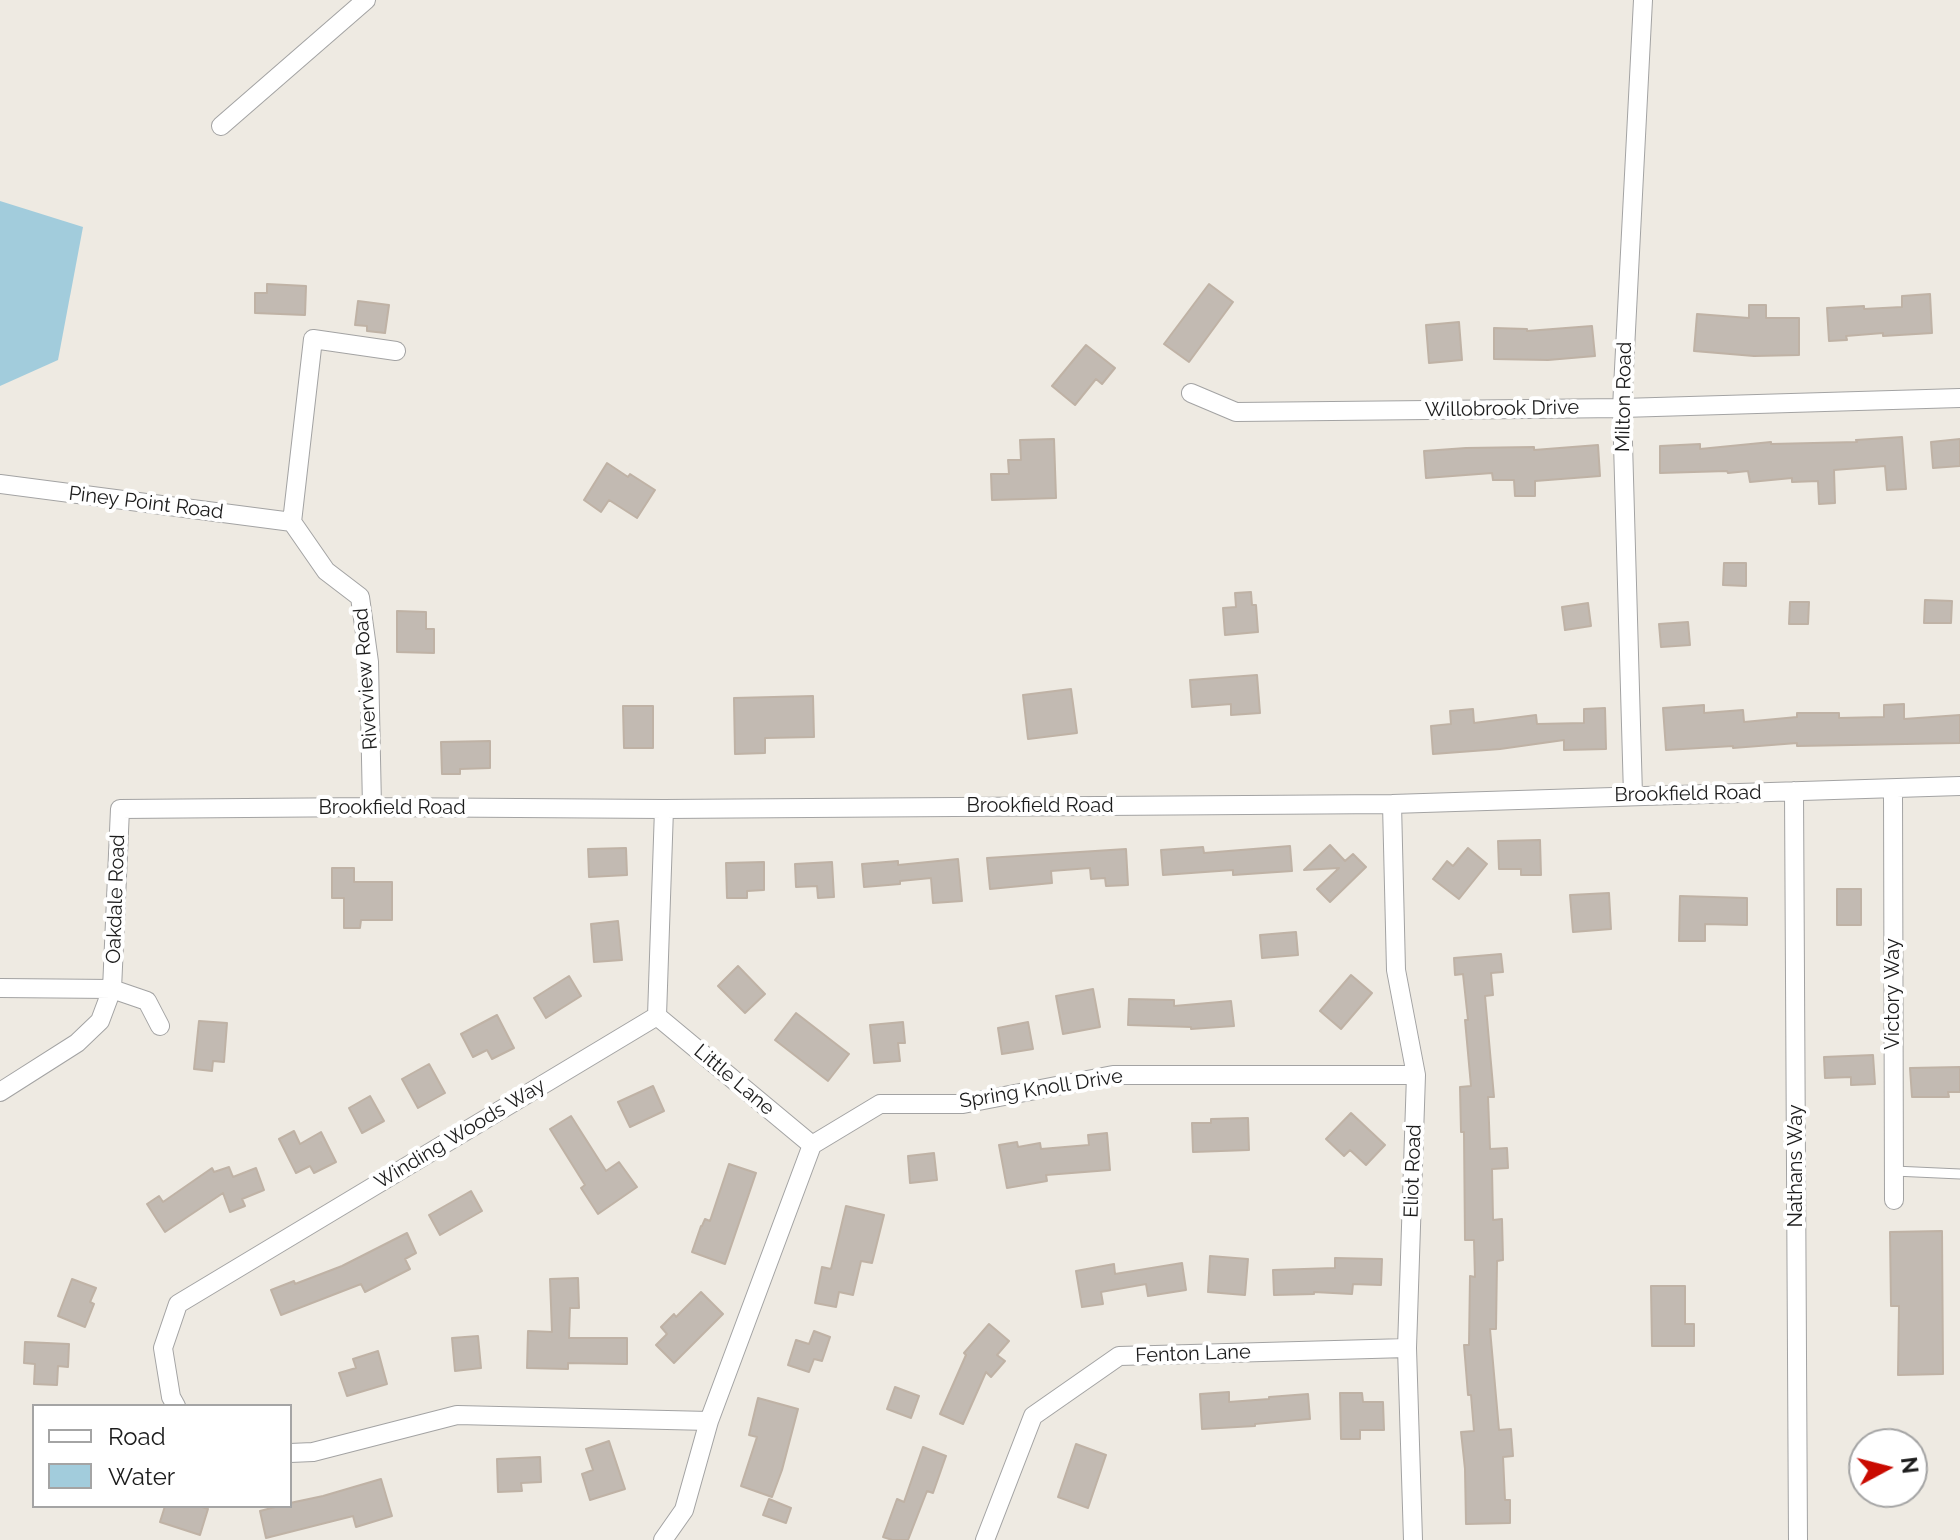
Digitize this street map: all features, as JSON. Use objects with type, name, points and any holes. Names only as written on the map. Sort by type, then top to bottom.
[{"type":"street","points":[[221,126],[366,0]]},
{"type":"street","name":"Milton Road","points":[[1633,795],[1622,408],[1643,0]]},
{"type":"street","points":[[292,522],[313,339],[396,351]]},
{"type":"street","name":"Willobrook Drive","points":[[1191,393],[1236,412],[1622,408],[1960,398]]},
{"type":"street","name":"Piney Point Road","points":[[0,484],[292,522]]},
{"type":"street","name":"Riverview Road","points":[[292,522],[326,571],[360,597],[369,662],[372,807]]},
{"type":"street","name":"Brookfield Road","points":[[120,809],[1392,804],[1960,786]]},
{"type":"street","name":"Victory Way","points":[[1893,789],[1894,1200]]},
{"type":"street","name":"Nathans Way","points":[[1794,791],[1798,1540]]},
{"type":"street","name":"Eliot Road","points":[[1392,804],[1396,970],[1416,1075],[1407,1348],[1413,1540]]},
{"type":"street","name":"Oakdale Road","points":[[112,989],[120,809]]},
{"type":"street","points":[[657,1016],[664,809]]},
{"type":"street","points":[[0,988],[112,989],[147,1001],[160,1026]]},
{"type":"street","points":[[0,1092],[77,1043],[100,1021],[112,989]]},
{"type":"street","name":"Little Lane","points":[[657,1016],[812,1145]]},
{"type":"street","name":"Winding Woods Way","points":[[175,1404],[163,1348],[178,1304],[657,1016]]},
{"type":"street","name":"Spring Knoll Drive","points":[[812,1145],[880,1104],[963,1104],[1113,1075],[1416,1075]]},
{"type":"street","points":[[663,1540],[684,1510],[709,1421],[812,1145]]},
{"type":"street","name":"Fenton Lane","points":[[985,1540],[1033,1416],[1119,1356],[1407,1348]]},
{"type":"street","points":[[292,1453],[313,1452],[457,1415],[709,1421]]},
{"type":"lane","points":[[1894,1171],[1960,1174]]},
{"type":"water","points":[[0,201],[83,227],[58,360],[0,386]]},
{"type":"building","points":[[267,284],[306,286],[305,315],[255,313],[255,293],[267,293]]},
{"type":"building","points":[[1209,284],[1233,302],[1189,362],[1164,344]]},
{"type":"building","points":[[1930,294],[1932,333],[1883,336],[1883,333],[1846,336],[1847,340],[1829,341],[1827,308],[1902,307],[1902,296]]},
{"type":"building","points":[[358,301],[389,305],[385,333],[367,331],[367,326],[355,325]]},
{"type":"building","points":[[1749,305],[1766,305],[1766,318],[1799,318],[1799,355],[1754,356],[1694,351],[1697,314],[1749,318]]},
{"type":"building","points":[[1459,322],[1462,360],[1429,363],[1426,325]]},
{"type":"building","points":[[1592,326],[1595,356],[1548,360],[1494,359],[1494,328],[1527,331]]},
{"type":"building","points":[[1086,345],[1115,368],[1102,384],[1096,379],[1075,405],[1052,386]]},
{"type":"building","points":[[1902,437],[1906,489],[1887,490],[1885,466],[1834,470],[1835,503],[1819,504],[1818,481],[1792,482],[1792,478],[1750,482],[1748,471],[1660,473],[1660,446],[1700,444],[1700,449],[1771,442],[1857,442]]},
{"type":"building","points":[[1054,439],[1056,498],[992,500],[991,474],[1009,474],[1008,460],[1021,460],[1020,440]]},
{"type":"building","points":[[1960,439],[1960,466],[1933,468],[1931,442]]},
{"type":"building","points":[[1598,445],[1600,476],[1535,481],[1535,496],[1515,496],[1514,480],[1493,480],[1492,473],[1426,478],[1424,451],[1534,447],[1534,450]]},
{"type":"building","points":[[607,463],[655,490],[637,518],[609,500],[601,512],[584,500]]},
{"type":"building","points":[[1724,563],[1746,563],[1746,586],[1723,585]]},
{"type":"building","points":[[1251,592],[1252,605],[1256,605],[1258,632],[1225,635],[1223,608],[1236,607],[1235,593]]},
{"type":"building","points":[[1925,600],[1952,601],[1951,623],[1924,623]]},
{"type":"building","points":[[1790,602],[1809,602],[1808,624],[1789,624]]},
{"type":"building","points":[[1588,603],[1591,626],[1565,630],[1562,607]]},
{"type":"building","points":[[397,611],[426,612],[426,629],[434,629],[434,653],[397,652]]},
{"type":"building","points":[[1688,622],[1690,645],[1661,647],[1659,624]]},
{"type":"building","points":[[1257,675],[1260,713],[1231,715],[1231,704],[1192,707],[1190,680]]},
{"type":"building","points":[[1071,689],[1077,733],[1028,739],[1023,695]]},
{"type":"building","points":[[813,696],[814,737],[765,738],[765,753],[735,754],[734,698]]},
{"type":"building","points":[[1904,704],[1904,719],[1960,715],[1960,743],[1797,746],[1797,743],[1666,750],[1663,708],[1704,705],[1704,713],[1743,710],[1744,722],[1797,717],[1797,713],[1839,713],[1839,718],[1884,717],[1884,705]]},
{"type":"building","points":[[623,706],[653,706],[653,748],[624,748]]},
{"type":"building","points":[[1605,708],[1606,749],[1564,750],[1564,740],[1433,754],[1431,726],[1451,724],[1450,711],[1473,709],[1474,723],[1536,715],[1537,724],[1584,723],[1584,709]]},
{"type":"building","points":[[490,741],[490,768],[460,769],[460,774],[442,774],[441,742]]},
{"type":"building","points":[[1540,840],[1541,875],[1521,875],[1521,869],[1499,869],[1498,841]]},
{"type":"building","points":[[1330,845],[1345,861],[1353,854],[1366,867],[1330,902],[1317,889],[1339,868],[1304,870]]},
{"type":"building","points":[[1290,846],[1292,871],[1233,875],[1233,870],[1163,875],[1161,850],[1203,847],[1204,853]]},
{"type":"building","points":[[626,848],[627,875],[589,877],[588,849]]},
{"type":"building","points":[[1468,848],[1487,864],[1459,899],[1433,879],[1447,861],[1453,866]]},
{"type":"building","points":[[1126,849],[1128,885],[1106,886],[1105,878],[1091,879],[1090,868],[1051,871],[1052,883],[990,889],[987,858]]},
{"type":"building","points":[[958,859],[962,901],[933,903],[931,878],[864,887],[862,864],[898,861],[898,865]]},
{"type":"building","points":[[764,862],[764,890],[747,891],[747,898],[727,898],[726,863]]},
{"type":"building","points":[[832,862],[834,897],[818,898],[817,886],[796,887],[795,864]]},
{"type":"building","points":[[332,868],[354,868],[354,882],[392,882],[392,920],[361,920],[360,928],[344,928],[344,898],[332,898]]},
{"type":"building","points":[[1837,889],[1861,889],[1861,925],[1837,925]]},
{"type":"building","points":[[1609,893],[1611,929],[1573,932],[1570,895]]},
{"type":"building","points":[[1680,896],[1747,898],[1747,925],[1705,924],[1705,941],[1679,941]]},
{"type":"building","points":[[618,921],[622,960],[594,962],[591,924]]},
{"type":"building","points":[[1296,932],[1298,955],[1262,958],[1260,935]]},
{"type":"building","points":[[1501,954],[1503,972],[1491,973],[1493,995],[1485,996],[1494,1097],[1488,1097],[1490,1149],[1507,1148],[1508,1168],[1492,1169],[1493,1220],[1502,1219],[1503,1260],[1497,1261],[1496,1329],[1490,1329],[1499,1430],[1511,1429],[1513,1456],[1503,1457],[1505,1500],[1510,1500],[1510,1523],[1466,1524],[1461,1432],[1474,1431],[1464,1345],[1469,1345],[1470,1276],[1475,1277],[1474,1240],[1465,1240],[1464,1132],[1461,1132],[1460,1087],[1471,1086],[1463,974],[1455,975],[1454,958]]},
{"type":"building","points":[[738,966],[765,994],[745,1013],[718,986]]},
{"type":"building","points":[[1351,975],[1372,993],[1341,1029],[1320,1011]]},
{"type":"building","points":[[569,976],[581,996],[546,1018],[534,998]]},
{"type":"building","points":[[1093,989],[1100,1027],[1063,1034],[1056,996]]},
{"type":"building","points":[[1129,999],[1174,1000],[1174,1006],[1231,1001],[1234,1026],[1191,1029],[1128,1025]]},
{"type":"building","points":[[796,1013],[849,1054],[828,1081],[775,1040]]},
{"type":"building","points":[[497,1015],[514,1048],[492,1059],[487,1050],[473,1057],[461,1034]]},
{"type":"building","points":[[199,1021],[227,1023],[224,1062],[213,1061],[212,1071],[194,1069]]},
{"type":"building","points":[[903,1022],[905,1043],[898,1043],[900,1061],[874,1063],[870,1025]]},
{"type":"building","points":[[1028,1022],[1033,1049],[1002,1054],[998,1028]]},
{"type":"building","points":[[1873,1055],[1875,1084],[1851,1085],[1851,1077],[1825,1078],[1824,1057]]},
{"type":"building","points":[[429,1064],[445,1093],[418,1108],[402,1079]]},
{"type":"building","points":[[1960,1067],[1960,1092],[1948,1092],[1949,1097],[1912,1097],[1910,1068]]},
{"type":"building","points":[[653,1086],[664,1111],[630,1127],[618,1102]]},
{"type":"building","points":[[370,1096],[384,1121],[362,1133],[349,1108]]},
{"type":"building","points":[[1351,1113],[1385,1145],[1366,1165],[1350,1150],[1344,1156],[1326,1139]]},
{"type":"building","points":[[571,1116],[606,1171],[619,1162],[637,1187],[598,1214],[581,1188],[585,1185],[550,1129]]},
{"type":"building","points":[[1248,1118],[1249,1150],[1193,1152],[1192,1123]]},
{"type":"building","points":[[294,1131],[300,1144],[321,1132],[336,1162],[314,1173],[310,1166],[296,1173],[279,1139]]},
{"type":"building","points":[[1107,1133],[1110,1170],[1046,1175],[1047,1181],[1007,1188],[999,1145],[1017,1142],[1018,1147],[1040,1143],[1041,1149],[1089,1145],[1088,1135]]},
{"type":"building","points":[[934,1153],[937,1180],[910,1183],[908,1156]]},
{"type":"building","points":[[729,1164],[756,1173],[725,1264],[692,1252],[705,1219],[710,1221]]},
{"type":"building","points":[[229,1167],[233,1177],[256,1168],[264,1190],[242,1199],[245,1206],[230,1212],[223,1193],[165,1232],[147,1204],[159,1196],[163,1202],[212,1168],[214,1172]]},
{"type":"building","points":[[471,1191],[482,1211],[440,1235],[429,1215]]},
{"type":"building","points":[[846,1206],[884,1215],[872,1263],[861,1261],[853,1295],[839,1292],[836,1307],[815,1303],[822,1267],[831,1269]]},
{"type":"building","points":[[1942,1231],[1943,1374],[1898,1375],[1899,1306],[1891,1306],[1890,1232]]},
{"type":"building","points":[[407,1233],[416,1253],[405,1259],[410,1269],[365,1292],[361,1284],[281,1315],[271,1290],[342,1266]]},
{"type":"building","points":[[1210,1256],[1248,1259],[1245,1295],[1208,1292]]},
{"type":"building","points":[[1335,1258],[1382,1259],[1381,1285],[1353,1284],[1352,1294],[1314,1292],[1274,1295],[1273,1270],[1335,1268]]},
{"type":"building","points":[[1182,1263],[1186,1290],[1148,1296],[1146,1284],[1101,1292],[1103,1304],[1082,1307],[1076,1271],[1114,1264],[1115,1274]]},
{"type":"building","points":[[578,1278],[579,1308],[570,1308],[569,1338],[627,1338],[627,1364],[568,1363],[568,1369],[527,1368],[528,1331],[552,1332],[550,1279]]},
{"type":"building","points":[[72,1279],[96,1288],[90,1302],[94,1304],[85,1327],[58,1316]]},
{"type":"building","points":[[1651,1286],[1685,1286],[1685,1324],[1694,1324],[1694,1346],[1652,1346]]},
{"type":"building","points":[[701,1292],[723,1314],[674,1363],[656,1345],[667,1334],[661,1327]]},
{"type":"building","points":[[989,1324],[1009,1341],[997,1355],[1005,1361],[991,1377],[986,1372],[963,1424],[940,1414],[966,1355],[964,1353]]},
{"type":"building","points":[[814,1331],[830,1337],[822,1361],[814,1359],[809,1372],[788,1365],[796,1340],[809,1344]]},
{"type":"building","points":[[478,1336],[481,1368],[455,1371],[452,1338]]},
{"type":"building","points":[[25,1342],[69,1344],[68,1367],[58,1366],[57,1385],[34,1384],[35,1364],[24,1363]]},
{"type":"building","points":[[378,1351],[387,1384],[347,1396],[339,1373],[356,1368],[353,1359]]},
{"type":"building","points":[[895,1387],[919,1396],[911,1418],[887,1409]]},
{"type":"building","points":[[1229,1392],[1229,1402],[1308,1394],[1310,1419],[1202,1429],[1200,1394]]},
{"type":"building","points":[[1340,1393],[1362,1393],[1363,1402],[1383,1402],[1384,1430],[1360,1430],[1360,1439],[1341,1439]]},
{"type":"building","points":[[758,1398],[798,1409],[772,1497],[741,1486],[757,1437],[749,1435]]},
{"type":"building","points":[[609,1441],[625,1489],[590,1500],[582,1474],[593,1470],[586,1449]]},
{"type":"building","points":[[1076,1444],[1106,1455],[1088,1508],[1058,1497]]},
{"type":"building","points":[[923,1447],[946,1456],[933,1493],[927,1491],[908,1540],[883,1537],[897,1499],[904,1502]]},
{"type":"building","points":[[540,1457],[541,1482],[521,1483],[522,1491],[498,1492],[497,1459]]},
{"type":"building","points":[[381,1479],[392,1516],[356,1527],[353,1516],[266,1538],[260,1511],[292,1508],[292,1503]]},
{"type":"building","points":[[769,1499],[791,1508],[786,1523],[763,1515]]},
{"type":"building","points":[[164,1508],[208,1509],[200,1535],[160,1522]]}]
